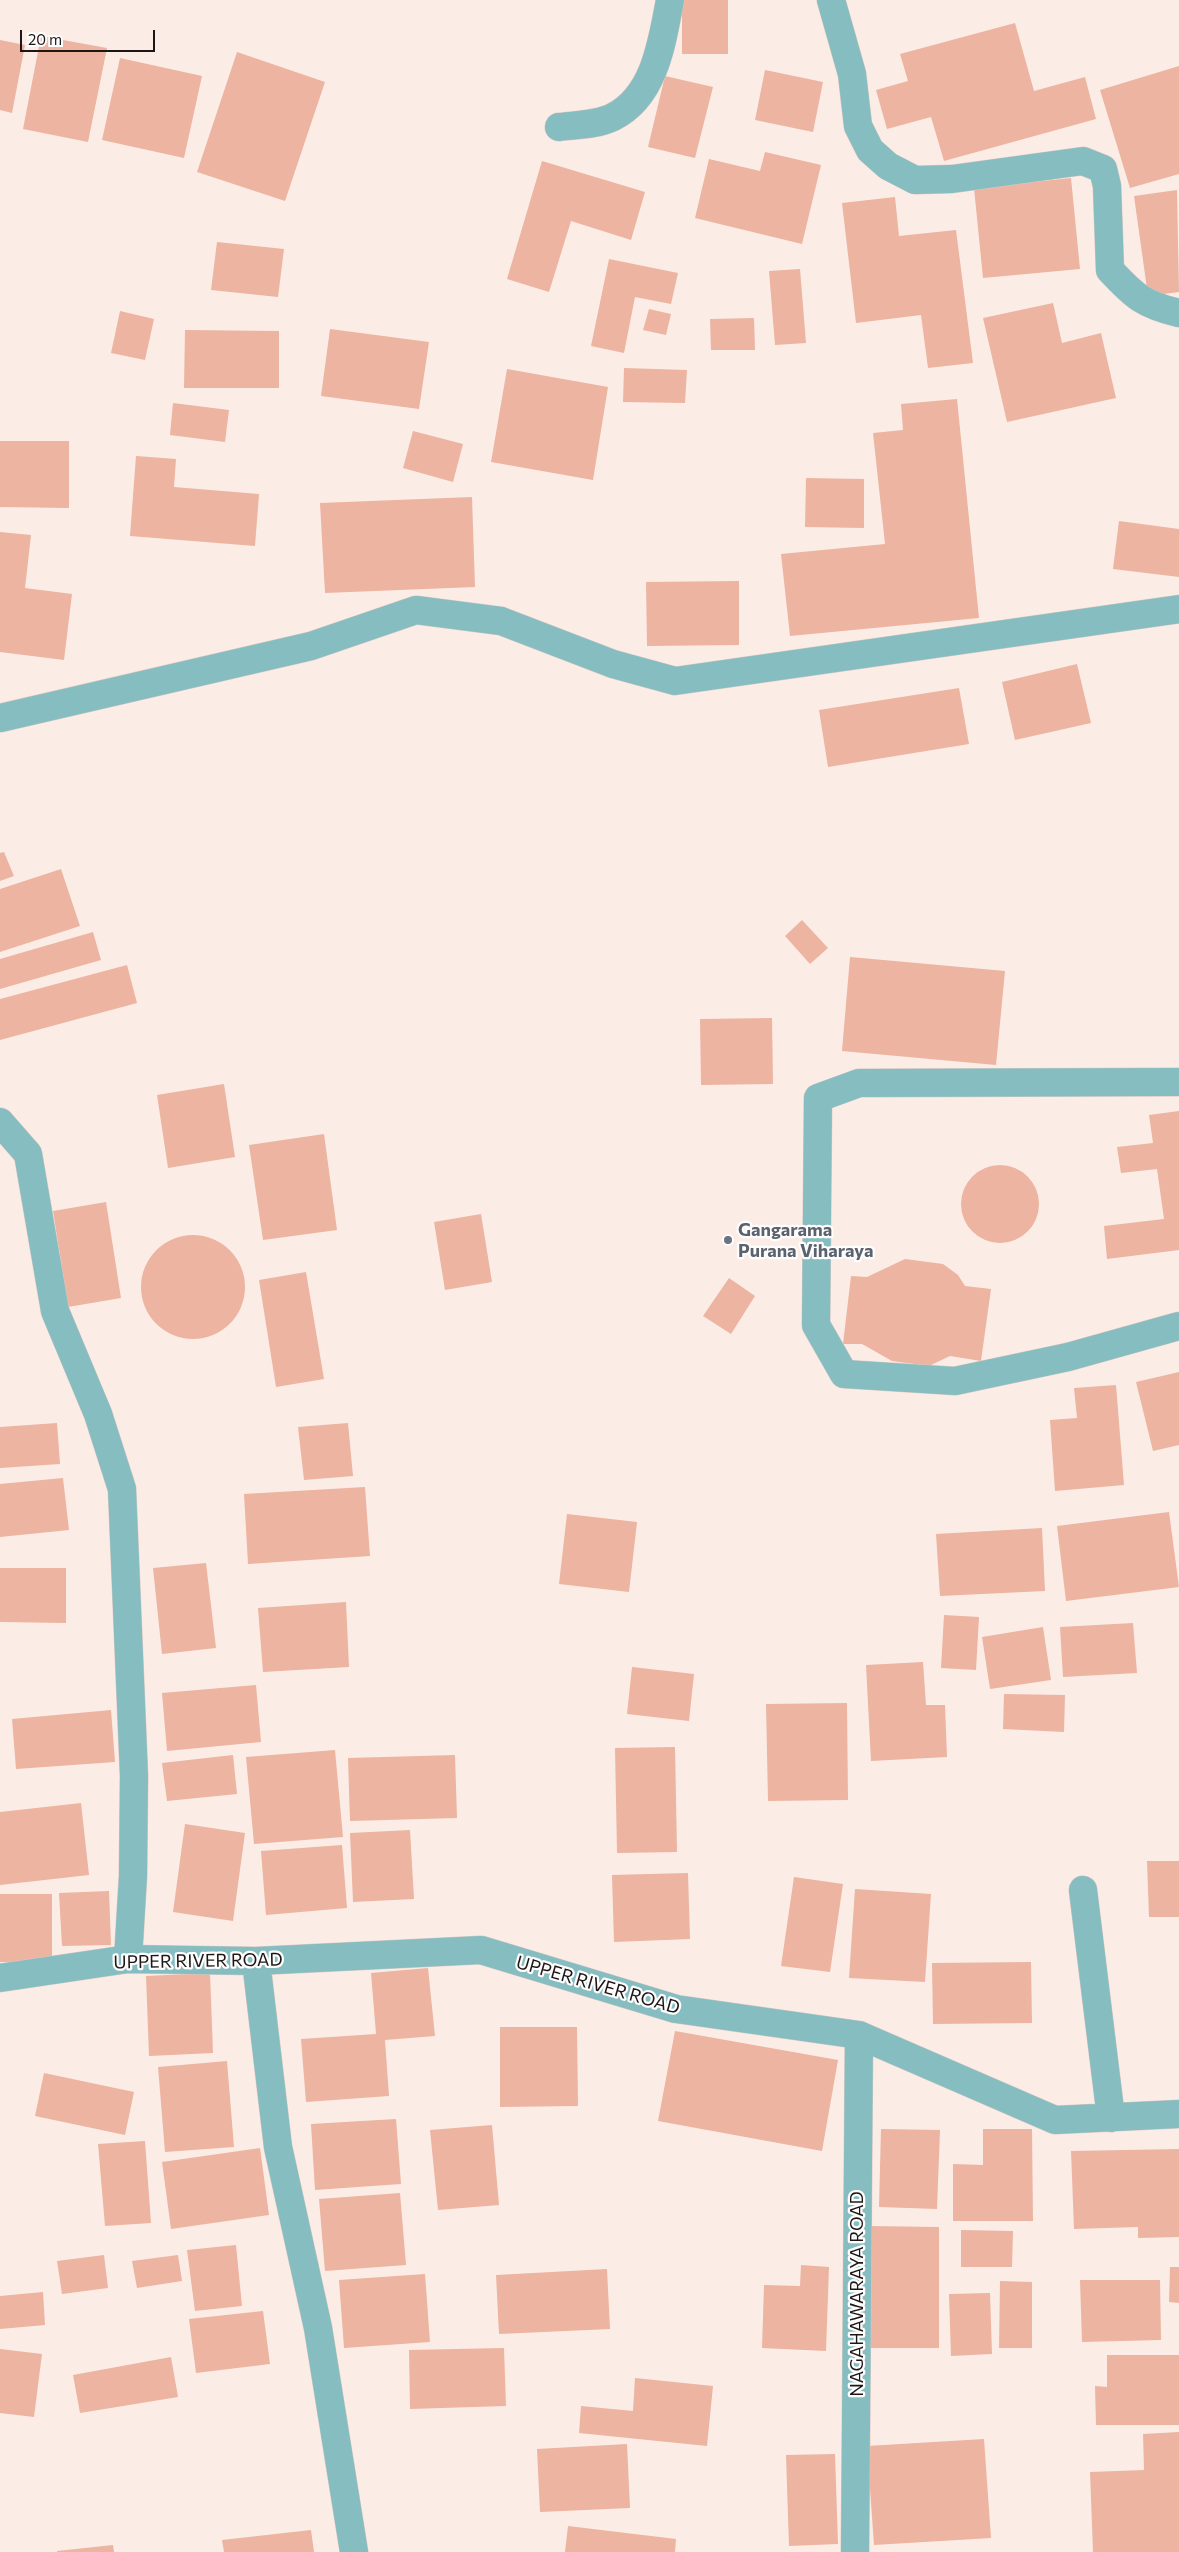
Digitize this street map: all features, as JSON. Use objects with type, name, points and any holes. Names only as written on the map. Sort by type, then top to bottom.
[{"type":"street","points":[[560,127],[612,118],[634,102],[659,59],[670,0]]},
{"type":"street","points":[[830,0],[852,74],[858,126],[870,150],[888,166],[915,180],[952,179],[1083,161],[1103,169],[1107,186],[1110,270],[1140,299],[1154,307],[1179,313]]},
{"type":"street","points":[[0,718],[311,646],[416,610],[501,622],[613,664],[675,680],[1179,609]]},
{"type":"street","points":[[1179,1082],[859,1083],[818,1098],[816,1325],[844,1374],[955,1381],[1068,1357],[1179,1326]]},
{"type":"street","points":[[0,1122],[28,1154],[55,1311],[98,1414],[122,1489],[134,1776],[133,1876],[128,1959]]},
{"type":"street","points":[[1083,1890],[1111,2118]]},
{"type":"street","name":"UPPER RIVER ROAD","points":[[0,1978],[128,1959],[256,1961],[481,1950],[676,2010],[859,2035],[1055,2120],[1179,2114]]},
{"type":"street","points":[[256,1961],[278,2147],[318,2328],[354,2552]]},
{"type":"street","name":"NAGAHAWARAYA ROAD","points":[[855,2552],[859,2035]]},
{"type":"building","points":[[682,0],[728,0],[728,54],[682,54]]},
{"type":"building","points":[[1015,23],[1034,91],[1085,77],[1096,119],[944,161],[931,117],[887,129],[876,90],[908,81],[900,54]]},
{"type":"building","points":[[41,36],[107,48],[88,142],[23,129]]},
{"type":"building","points":[[0,40],[25,45],[12,113],[0,110]]},
{"type":"building","points":[[237,52],[325,82],[285,201],[197,172]]},
{"type":"building","points":[[120,58],[202,76],[184,158],[102,140]]},
{"type":"building","points":[[1179,66],[1179,174],[1130,188],[1100,90]]},
{"type":"building","points":[[765,70],[823,82],[813,132],[755,120]]},
{"type":"building","points":[[665,76],[713,87],[695,158],[648,147]]},
{"type":"building","points":[[765,152],[821,165],[802,244],[695,218],[709,159],[760,171]]},
{"type":"building","points":[[542,161],[645,192],[631,240],[571,221],[549,292],[507,279]]},
{"type":"building","points":[[1071,178],[1080,269],[983,278],[974,188]]},
{"type":"building","points":[[1177,190],[1179,292],[1148,296],[1134,196]]},
{"type":"building","points":[[895,197],[899,236],[956,230],[973,363],[928,368],[921,315],[856,323],[842,203]]},
{"type":"building","points":[[217,242],[284,249],[278,297],[211,290]]},
{"type":"building","points":[[609,259],[678,273],[671,304],[635,297],[624,353],[591,346]]},
{"type":"building","points":[[800,269],[806,343],[775,345],[769,271]]},
{"type":"building","points":[[1053,303],[1062,343],[1101,333],[1116,398],[1007,422],[983,318]]},
{"type":"building","points":[[649,309],[671,314],[666,335],[643,330]]},
{"type":"building","points":[[120,311],[154,319],[145,360],[111,353]]},
{"type":"building","points":[[754,318],[755,350],[711,350],[710,319]]},
{"type":"building","points":[[330,329],[429,342],[419,409],[321,396]]},
{"type":"building","points":[[185,330],[279,331],[279,388],[184,388]]},
{"type":"building","points":[[624,368],[687,370],[685,403],[623,402]]},
{"type":"building","points":[[507,369],[608,387],[593,480],[491,462]]},
{"type":"building","points":[[957,399],[979,618],[790,636],[781,554],[885,544],[873,433],[903,430],[901,404]]},
{"type":"building","points":[[173,403],[229,410],[225,442],[170,435]]},
{"type":"building","points":[[413,431],[463,444],[453,482],[403,468]]},
{"type":"building","points":[[0,441],[69,441],[69,508],[0,507]]},
{"type":"building","points":[[136,456],[176,459],[174,487],[259,494],[255,546],[130,536]]},
{"type":"building","points":[[806,478],[864,479],[864,528],[805,527]]},
{"type":"building","points":[[472,497],[475,587],[325,593],[320,503]]},
{"type":"building","points":[[1119,521],[1179,529],[1179,577],[1113,569]]},
{"type":"building","points":[[0,532],[31,535],[25,588],[72,594],[64,660],[0,652]]},
{"type":"building","points":[[739,581],[739,645],[647,646],[646,582]]},
{"type":"building","points":[[1077,664],[1091,723],[1015,740],[1002,682]]},
{"type":"building","points":[[959,688],[969,744],[828,767],[819,710]]},
{"type":"building","points":[[4,852],[14,876],[0,881],[0,853]]},
{"type":"building","points":[[61,869],[80,926],[0,952],[0,889]]},
{"type":"building","points":[[802,920],[828,948],[810,964],[785,936]]},
{"type":"building","points":[[93,932],[101,960],[0,989],[0,959]]},
{"type":"building","points":[[850,957],[1005,971],[996,1065],[842,1051]]},
{"type":"building","points":[[127,965],[137,1003],[0,1040],[0,999]]},
{"type":"building","points":[[772,1018],[773,1084],[701,1085],[700,1019]]},
{"type":"building","points":[[224,1084],[235,1157],[168,1168],[157,1095]]},
{"type":"building","points":[[1179,1111],[1179,1250],[1107,1259],[1104,1226],[1164,1219],[1157,1169],[1121,1173],[1117,1147],[1153,1143],[1149,1115]]},
{"type":"building","points":[[324,1134],[337,1230],[263,1240],[249,1145]]},
{"type":"building","points":[[1000,1165],[1015,1168],[1028,1176],[1036,1189],[1039,1204],[1036,1219],[1028,1232],[1015,1240],[1000,1243],[985,1240],[972,1232],[964,1219],[961,1204],[964,1189],[972,1176],[985,1168]]},
{"type":"building","points":[[106,1202],[121,1298],[68,1307],[53,1211]]},
{"type":"building","points":[[481,1214],[492,1282],[445,1290],[434,1222]]},
{"type":"building","points":[[193,1235],[213,1239],[230,1250],[241,1267],[245,1287],[241,1307],[230,1324],[213,1335],[193,1339],[173,1335],[156,1324],[145,1307],[141,1287],[145,1267],[156,1250],[173,1239]]},
{"type":"building","points":[[905,1259],[943,1264],[958,1275],[965,1286],[991,1289],[981,1361],[950,1356],[929,1366],[892,1361],[862,1344],[843,1344],[851,1276],[867,1277]]},
{"type":"building","points":[[306,1272],[324,1379],[276,1387],[259,1280]]},
{"type":"building","points":[[729,1278],[755,1296],[731,1334],[703,1316]]},
{"type":"building","points":[[1179,1372],[1179,1445],[1153,1451],[1136,1382]]},
{"type":"building","points":[[1116,1385],[1124,1485],[1055,1491],[1050,1420],[1077,1418],[1074,1388]]},
{"type":"building","points":[[57,1423],[60,1464],[0,1468],[0,1427]]},
{"type":"building","points":[[348,1423],[353,1476],[304,1480],[298,1427]]},
{"type":"building","points":[[63,1478],[69,1530],[0,1537],[0,1484]]},
{"type":"building","points":[[365,1487],[370,1556],[248,1564],[244,1494]]},
{"type":"building","points":[[1169,1512],[1179,1587],[1066,1601],[1057,1526]]},
{"type":"building","points":[[567,1514],[637,1522],[629,1592],[559,1584]]},
{"type":"building","points":[[1042,1528],[1045,1591],[940,1596],[936,1534]]},
{"type":"building","points":[[206,1563],[216,1648],[162,1654],[153,1568]]},
{"type":"building","points":[[0,1568],[66,1568],[66,1623],[0,1622]]},
{"type":"building","points":[[346,1602],[349,1667],[263,1672],[258,1608]]},
{"type":"building","points":[[944,1615],[979,1617],[976,1670],[941,1668]]},
{"type":"building","points":[[1133,1623],[1137,1673],[1063,1677],[1060,1627]]},
{"type":"building","points":[[1043,1627],[1051,1680],[990,1689],[982,1637]]},
{"type":"building","points":[[923,1662],[926,1705],[945,1705],[947,1757],[871,1761],[866,1665]]},
{"type":"building","points":[[632,1667],[694,1674],[689,1721],[627,1714]]},
{"type":"building","points":[[256,1685],[261,1742],[167,1751],[162,1693]]},
{"type":"building","points":[[1004,1694],[1065,1695],[1064,1732],[1003,1729]]},
{"type":"building","points":[[847,1703],[848,1800],[768,1801],[766,1704]]},
{"type":"building","points":[[111,1710],[115,1762],[16,1769],[12,1719]]},
{"type":"building","points":[[675,1747],[677,1852],[617,1853],[615,1748]]},
{"type":"building","points":[[335,1750],[343,1837],[254,1844],[246,1757]]},
{"type":"building","points":[[233,1755],[237,1794],[167,1801],[162,1763]]},
{"type":"building","points":[[455,1755],[457,1818],[350,1821],[348,1758]]},
{"type":"building","points":[[81,1803],[89,1875],[0,1885],[0,1812]]},
{"type":"building","points":[[185,1824],[245,1833],[233,1921],[173,1912]]},
{"type":"building","points":[[410,1830],[414,1899],[353,1902],[350,1833]]},
{"type":"building","points":[[342,1845],[347,1908],[266,1915],[261,1851]]},
{"type":"building","points":[[1147,1861],[1179,1861],[1179,1917],[1149,1917]]},
{"type":"building","points":[[688,1873],[690,1939],[614,1942],[612,1875]]},
{"type":"building","points":[[794,1877],[843,1884],[830,1972],[781,1966]]},
{"type":"building","points":[[855,1889],[931,1894],[925,1982],[849,1978]]},
{"type":"building","points":[[109,1891],[111,1945],[62,1946],[59,1893]]},
{"type":"building","points":[[0,1894],[52,1894],[52,1962],[0,1962]]},
{"type":"building","points":[[1031,1962],[1032,2023],[933,2024],[932,1963]]},
{"type":"building","points":[[428,1968],[435,2036],[385,2040],[389,2096],[306,2102],[301,2039],[376,2034],[371,1973]]},
{"type":"building","points":[[210,1973],[213,2053],[149,2056],[146,1976]]},
{"type":"building","points":[[500,2027],[577,2027],[578,2106],[500,2107]]},
{"type":"building","points":[[675,2031],[838,2060],[822,2151],[658,2121]]},
{"type":"building","points":[[227,2061],[234,2147],[165,2152],[158,2067]]},
{"type":"building","points":[[44,2073],[134,2092],[125,2135],[35,2116]]},
{"type":"building","points":[[396,2119],[401,2184],[315,2190],[311,2124]]},
{"type":"building","points":[[492,2125],[499,2205],[438,2210],[430,2130]]},
{"type":"building","points":[[881,2129],[940,2130],[937,2209],[879,2207]]},
{"type":"building","points":[[983,2129],[1032,2129],[1033,2221],[953,2221],[953,2164],[983,2165]]},
{"type":"building","points":[[145,2141],[151,2223],[105,2226],[98,2144]]},
{"type":"building","points":[[260,2148],[269,2215],[171,2229],[162,2162]]},
{"type":"building","points":[[1179,2149],[1179,2237],[1138,2238],[1138,2227],[1074,2229],[1071,2151]]},
{"type":"building","points":[[400,2193],[406,2265],[325,2271],[319,2199]]},
{"type":"building","points":[[869,2226],[939,2227],[939,2348],[869,2348]]},
{"type":"building","points":[[961,2230],[1013,2231],[1012,2267],[961,2267]]},
{"type":"building","points":[[236,2245],[242,2306],[195,2311],[187,2250]]},
{"type":"building","points":[[104,2255],[108,2288],[62,2294],[57,2261]]},
{"type":"building","points":[[178,2255],[182,2281],[137,2288],[132,2261]]},
{"type":"building","points":[[801,2265],[829,2267],[826,2351],[762,2348],[764,2285],[800,2286]]},
{"type":"building","points":[[1170,2267],[1179,2267],[1179,2303],[1169,2302]]},
{"type":"building","points":[[607,2269],[610,2329],[499,2334],[496,2275]]},
{"type":"building","points":[[425,2274],[430,2342],[344,2348],[339,2280]]},
{"type":"building","points":[[1080,2280],[1160,2280],[1161,2340],[1082,2342]]},
{"type":"building","points":[[1000,2281],[1032,2282],[1032,2348],[999,2348]]},
{"type":"building","points":[[43,2292],[45,2325],[0,2329],[0,2296]]},
{"type":"building","points":[[990,2293],[992,2354],[951,2356],[949,2294]]},
{"type":"building","points":[[263,2311],[270,2364],[196,2373],[189,2319]]},
{"type":"building","points":[[504,2348],[506,2406],[410,2409],[409,2350]]},
{"type":"building","points":[[0,2349],[42,2354],[34,2417],[0,2413]]},
{"type":"building","points":[[1107,2355],[1179,2355],[1179,2425],[1096,2425],[1095,2386],[1107,2387]]},
{"type":"building","points":[[171,2357],[178,2397],[80,2413],[73,2375]]},
{"type":"building","points":[[635,2378],[713,2386],[707,2446],[579,2433],[581,2406],[633,2411]]},
{"type":"building","points":[[1179,2432],[1179,2552],[1093,2552],[1090,2472],[1144,2470],[1143,2434]]},
{"type":"building","points":[[984,2439],[991,2538],[874,2545],[867,2446]]},
{"type":"building","points":[[627,2444],[630,2508],[540,2512],[537,2449]]},
{"type":"building","points":[[835,2454],[838,2544],[789,2546],[786,2455]]},
{"type":"building","points":[[568,2526],[676,2539],[675,2552],[565,2552]]},
{"type":"building","points":[[311,2530],[314,2552],[224,2552],[222,2540]]},
{"type":"building","points":[[113,2545],[114,2552],[57,2552],[57,2551]]},
{"type":"place","name":"Gangarama Purana Viharaya","points":[[728,1240]]}]
